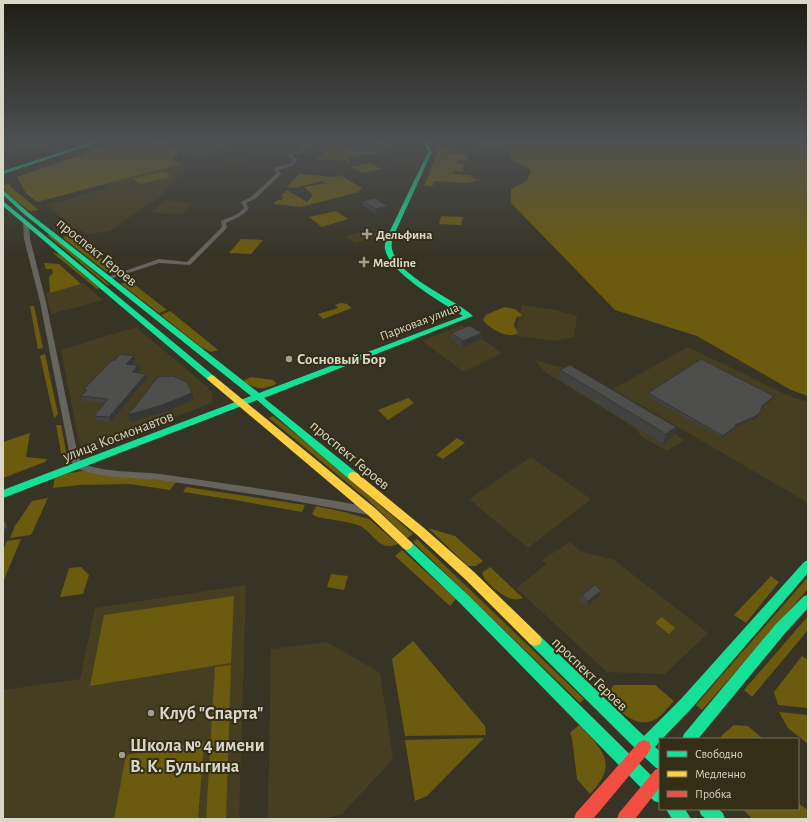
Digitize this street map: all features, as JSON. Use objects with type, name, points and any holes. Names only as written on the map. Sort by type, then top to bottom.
[{"type":"main road","name":"Парковая улица","points":[[258,397],[469,316],[394,262],[388,250],[390,237],[417,179]]},
{"type":"main road","name":"проспект Героев","points":[[3,192],[27,214],[258,397],[342,466],[470,576],[659,761]]},
{"type":"main road","name":"проспект Героев","points":[[3,203],[372,512],[463,598],[630,763],[659,794]]},
{"type":"main road","name":"улица Космонавтов","points":[[3,494],[258,397]]},
{"type":"main road","points":[[582,819],[644,747],[686,704],[792,586],[808,565]]},
{"type":"main road","points":[[690,738],[781,628],[808,600]]},
{"type":"main road","points":[[625,819],[659,776]]},
{"type":"main road","points":[[675,810],[683,819]]},
{"type":"main road","points":[[708,810],[717,819]]},
{"type":"street","points":[[108,278],[159,261],[188,264],[225,228],[223,222],[244,213],[246,208],[243,203],[253,198],[272,179]]},
{"type":"street","points":[[26,223],[27,239],[42,302],[74,456],[79,466]]},
{"type":"street","name":"проспект Героев","points":[[79,466],[102,471],[157,477],[314,500],[372,512]]},
{"type":"shaded area","points":[[18,179],[123,179],[37,202],[26,193]]},
{"type":"shaded area","points":[[121,179],[177,179],[158,199],[110,231],[86,234],[78,228],[75,229],[46,205],[108,188],[103,184]]},
{"type":"shaded area","points":[[133,179],[159,179],[141,184]]},
{"type":"shaded area","points":[[294,179],[347,179],[362,188],[359,192],[301,207],[274,204],[277,200],[281,200],[284,197],[281,196],[287,190],[307,202],[313,195],[304,187],[325,183],[331,186],[323,181],[295,188],[287,187]]},
{"type":"shaded area","points":[[427,179],[480,180],[467,183],[435,181],[432,186],[441,187],[424,186]]},
{"type":"shaded area","points":[[528,179],[808,179],[808,396],[791,390],[697,336],[615,310],[511,203],[511,189]]},
{"type":"shaded area","points":[[9,184],[39,210],[30,211],[15,200],[7,192],[3,185]]},
{"type":"shaded area","points":[[165,200],[194,203],[181,214],[150,212]]},
{"type":"shaded area","points":[[336,211],[348,219],[322,227],[309,217]]},
{"type":"shaded area","points":[[441,216],[463,217],[461,225],[439,224]]},
{"type":"shaded area","points":[[369,230],[380,236],[356,243],[345,236]]},
{"type":"shaded area","points":[[50,234],[110,285],[107,285],[47,235]]},
{"type":"shaded area","points":[[70,234],[119,273],[108,273],[63,238]]},
{"type":"shaded area","points":[[241,239],[263,240],[251,254],[229,253]]},
{"type":"shaded area","points":[[53,253],[59,254],[99,288],[97,289]]},
{"type":"shaded area","points":[[44,263],[59,264],[81,284],[50,293],[49,277],[53,273],[52,269],[46,269]]},
{"type":"shaded area","points":[[131,282],[167,310],[159,313],[121,284]]},
{"type":"shaded area","points":[[83,283],[103,300],[51,314],[46,293]]},
{"type":"shaded area","points":[[341,303],[347,304],[352,308],[323,319],[318,314],[338,308],[335,305]]},
{"type":"shaded area","points":[[522,305],[556,310],[577,316],[574,337],[554,341],[514,335]]},
{"type":"shaded area","points":[[30,306],[34,306],[43,348],[38,349]]},
{"type":"shaded area","points":[[504,307],[515,309],[521,314],[521,316],[516,318],[514,326],[518,333],[514,335],[499,332],[483,320],[486,315]]},
{"type":"shaded area","points":[[170,311],[218,350],[211,352],[201,347],[161,315]]},
{"type":"shaded area","points":[[462,325],[502,353],[464,372],[422,341]]},
{"type":"shaded area","points":[[136,327],[212,391],[212,403],[81,452],[61,350]]},
{"type":"shaded area","points":[[688,347],[787,395],[808,402],[808,503],[613,389]]},
{"type":"shaded area","points":[[45,354],[58,414],[54,418],[40,356]]},
{"type":"shaded area","points":[[535,360],[575,371],[684,440],[667,451],[642,437],[635,428],[545,372]]},
{"type":"shaded area","points":[[251,377],[273,380],[277,384],[260,388],[243,381]]},
{"type":"shaded area","points":[[408,398],[414,403],[388,420],[378,410]]},
{"type":"shaded area","points":[[273,416],[332,463],[413,534],[407,538],[367,499],[269,418]]},
{"type":"shaded area","points":[[56,425],[61,425],[67,456],[62,458]]},
{"type":"shaded area","points":[[30,433],[26,457],[47,459],[45,462],[3,478],[3,442]]},
{"type":"shaded area","points":[[457,438],[465,443],[443,459],[436,455]]},
{"type":"shaded area","points":[[531,457],[591,499],[528,548],[469,499]]},
{"type":"shaded area","points":[[82,471],[93,471],[176,482],[170,490],[130,484],[79,485],[53,488],[55,476]]},
{"type":"shaded area","points":[[186,487],[305,505],[302,512],[183,492]]},
{"type":"shaded area","points":[[48,498],[31,535],[10,538],[15,526],[32,501]]},
{"type":"shaded area","points":[[316,506],[369,519],[398,544],[386,546],[360,526],[317,517],[312,514]]},
{"type":"shaded area","points":[[428,528],[455,536],[483,561],[476,566],[468,566]]},
{"type":"shaded area","points":[[21,539],[3,582],[3,551],[7,541]]},
{"type":"shaded area","points":[[417,539],[584,699],[580,703],[413,542]]},
{"type":"shaded area","points":[[570,542],[580,551],[614,560],[708,633],[665,674],[607,672],[516,588],[546,564],[542,560]]},
{"type":"shaded area","points":[[402,550],[456,599],[450,606],[395,556]]},
{"type":"shaded area","points":[[81,567],[89,575],[83,594],[60,597],[69,568]]},
{"type":"shaded area","points":[[490,567],[523,598],[509,598],[490,585],[482,573]]},
{"type":"shaded area","points":[[331,574],[348,576],[344,590],[327,587]]},
{"type":"shaded area","points":[[771,576],[779,582],[746,623],[734,615]]},
{"type":"shaded area","points":[[808,577],[808,589],[702,710],[696,705]]},
{"type":"shaded area","name":"Школа № 4 имени В. К. Булыгина","points":[[246,585],[239,819],[3,819],[3,690],[80,679],[95,608]]},
{"type":"shaded area","points":[[234,596],[231,663],[90,686],[104,615]]},
{"type":"shaded area","points":[[808,616],[808,630],[752,697],[744,690]]},
{"type":"shaded area","points":[[662,617],[675,628],[669,634],[655,623]]},
{"type":"shaded area","points":[[413,641],[485,726],[486,735],[405,736],[392,659]]},
{"type":"shaded area","points":[[327,642],[380,673],[393,759],[342,814],[321,819],[268,819],[271,649]]},
{"type":"shaded area","points":[[802,656],[808,660],[808,708],[778,705],[774,692]]},
{"type":"shaded area","points":[[231,665],[226,819],[206,819],[215,667]]},
{"type":"shaded area","points":[[614,685],[655,685],[674,701],[656,719],[649,722],[641,722],[634,720],[621,712],[605,696]]},
{"type":"shaded area","points":[[779,712],[808,715],[808,744],[788,728]]},
{"type":"shaded area","points":[[579,725],[601,750],[606,766],[599,783],[590,794],[577,779],[572,738],[570,733]]},
{"type":"shaded area","points":[[734,725],[748,726],[762,738],[721,738]]},
{"type":"shaded area","points":[[484,738],[427,796],[415,801],[405,740]]},
{"type":"shaded area","points":[[204,742],[198,819],[114,819],[126,755]]},
{"type":"shaded area","points":[[799,804],[808,810],[808,819],[752,819],[744,810],[799,810]]},
{"type":"building","points":[[375,198],[388,206],[376,209],[363,201]]},
{"type":"building","points":[[470,326],[482,333],[463,341],[451,333],[466,327]]},
{"type":"building","points":[[120,354],[134,356],[126,364],[138,365],[132,372],[146,374],[109,417],[94,416],[108,399],[81,396],[87,390],[84,389],[112,360],[114,361]]},
{"type":"building","points":[[701,359],[774,396],[762,406],[761,411],[756,416],[735,425],[736,426],[723,436],[648,393]]},
{"type":"building","points":[[570,365],[676,427],[666,434],[560,370]]},
{"type":"building","points":[[173,376],[187,382],[192,393],[162,405],[128,415],[158,377]]},
{"type":"building","points":[[3,520],[7,527],[3,531]]},
{"type":"building","points":[[595,585],[601,591],[588,601],[582,595]]},
{"type":"traffic: fast","points":[[417,179],[390,237],[388,250],[403,270],[424,288],[469,316]]},
{"type":"traffic: fast","points":[[3,192],[27,214],[258,397],[353,476]]},
{"type":"traffic: fast","points":[[3,203],[211,378]]},
{"type":"traffic: fast","points":[[3,494],[469,316]]},
{"type":"traffic: fast","points":[[407,545],[463,598],[659,794]]},
{"type":"traffic: fast","points":[[644,747],[686,704],[808,565]]},
{"type":"traffic: fast","points":[[690,738],[781,628],[808,600]]},
{"type":"traffic: fast","points":[[535,640],[659,761]]},
{"type":"traffic: fast","points":[[675,810],[683,819]]},
{"type":"traffic: fast","points":[[708,810],[717,819]]},
{"type":"traffic: slow","points":[[211,378],[372,512],[407,545]]},
{"type":"traffic: slow","points":[[353,476],[420,531],[470,576],[535,640]]},
{"type":"traffic: jam","points":[[582,819],[644,747]]},
{"type":"traffic: jam","points":[[625,819],[659,776]]},
{"type":"place","name":"Дельфина","points":[[367,234]]},
{"type":"place","name":"Medline","points":[[364,262]]},
{"type":"place","name":"Сосновый Бор","points":[[289,359]]},
{"type":"place","name":"Клуб \"Спарта\"","points":[[151,713]]},
{"type":"place","name":"Школа № 4 имени В. К. Булыгина","points":[[122,755]]}]
